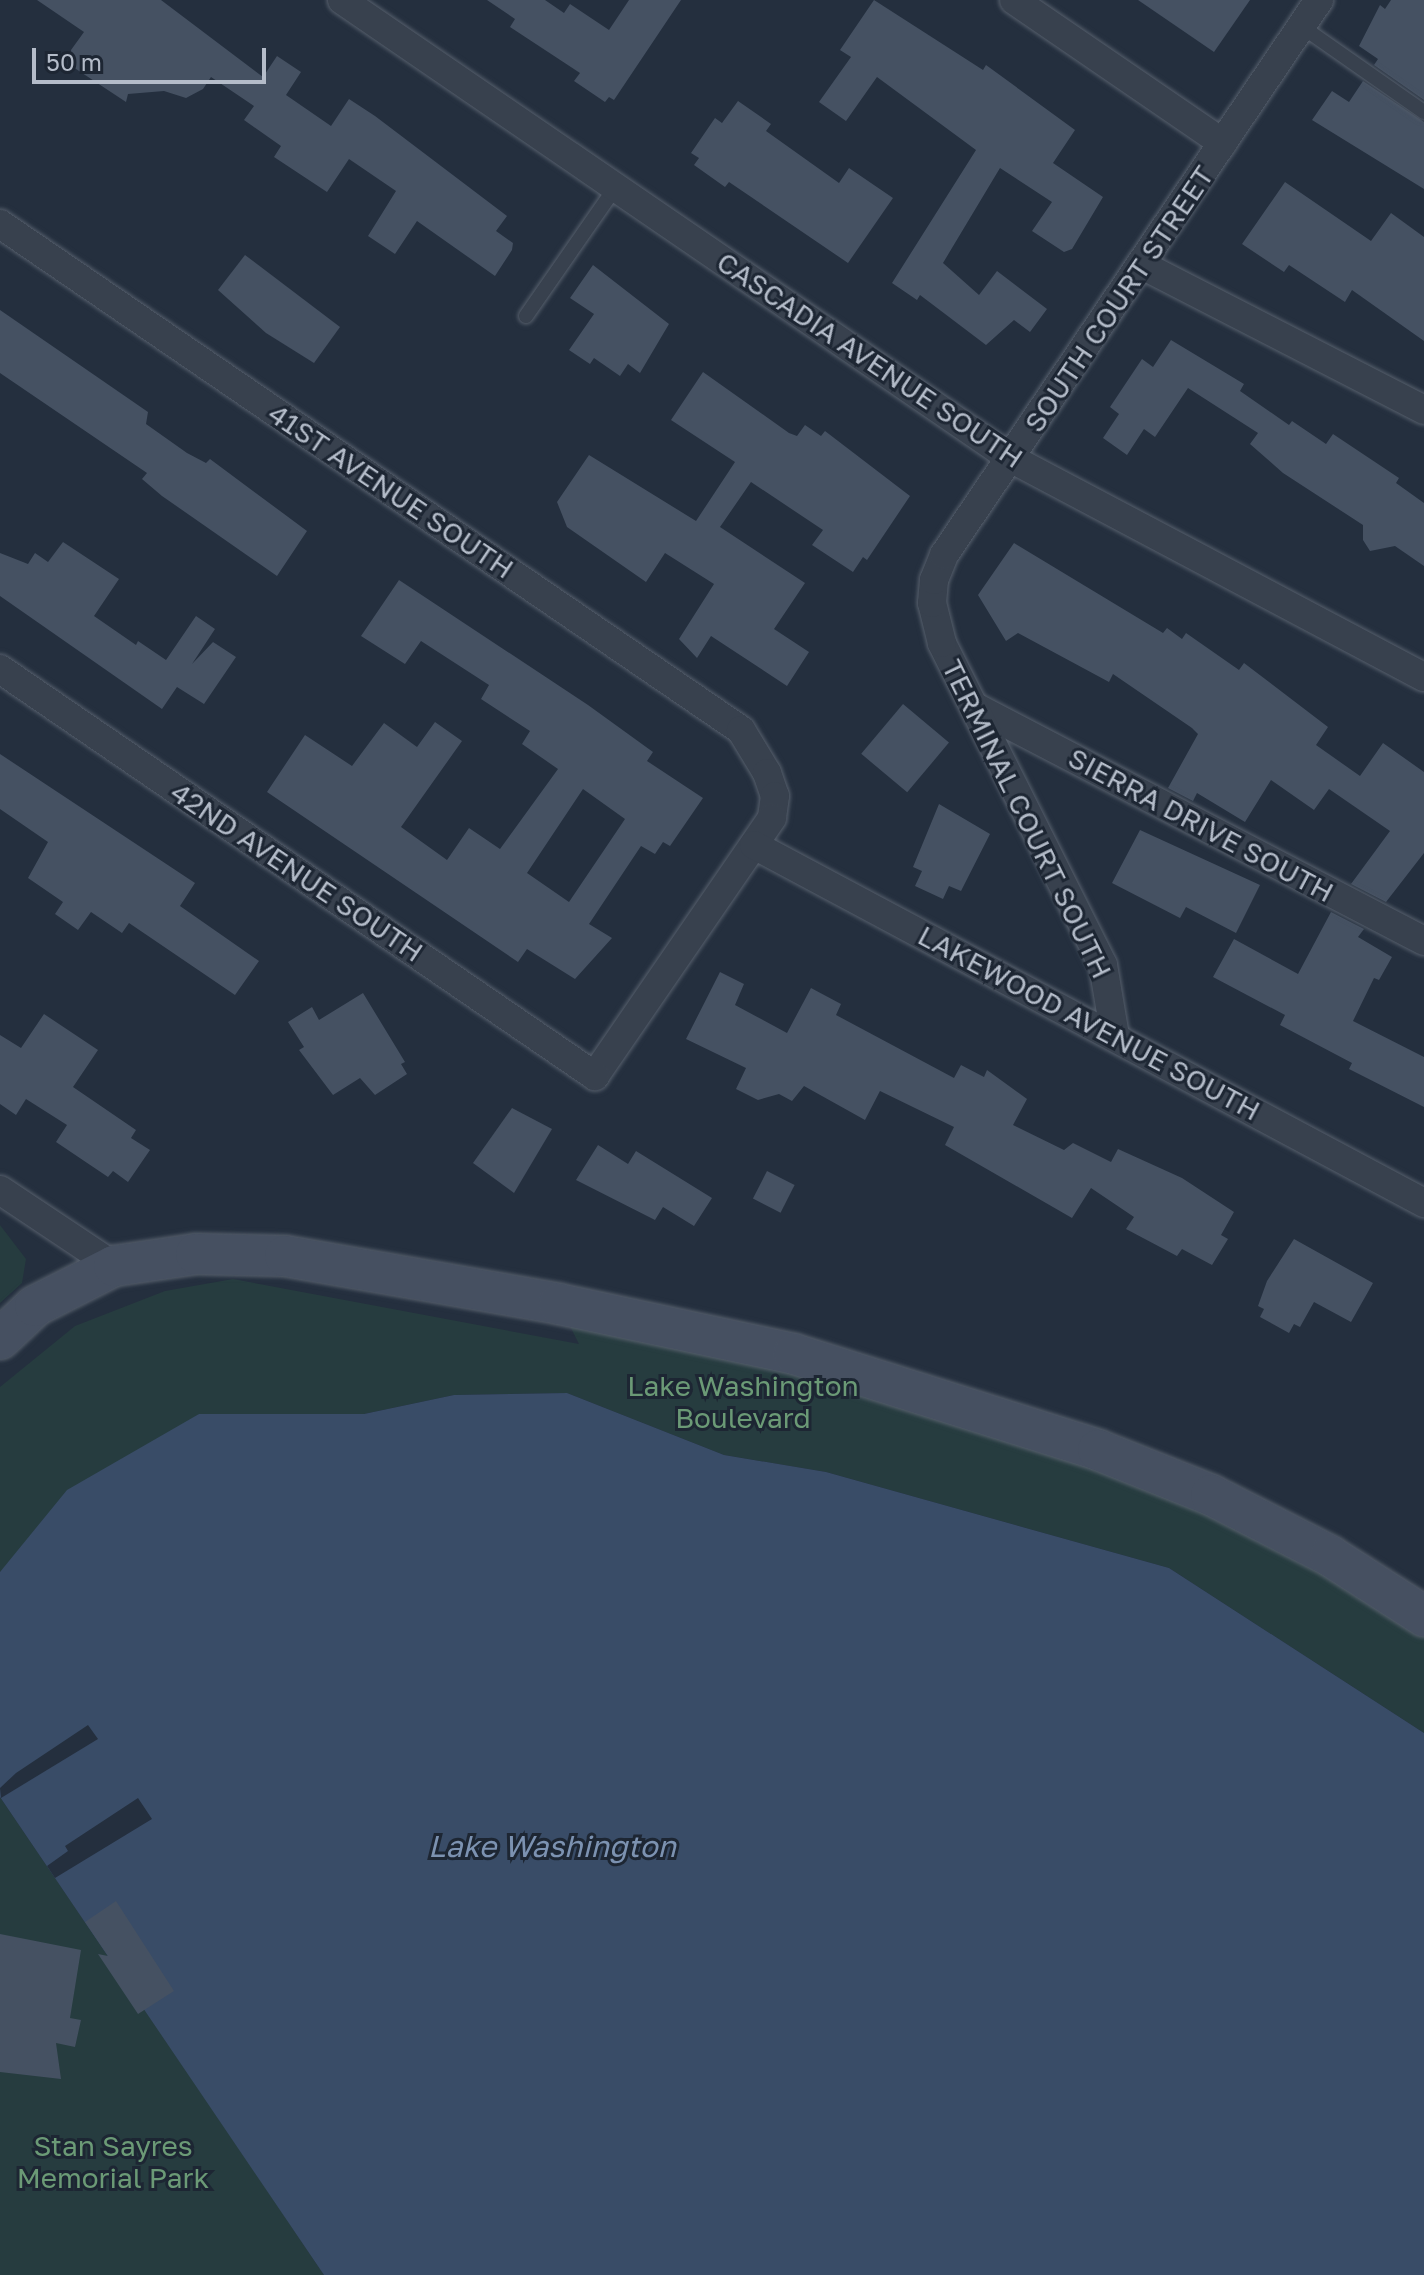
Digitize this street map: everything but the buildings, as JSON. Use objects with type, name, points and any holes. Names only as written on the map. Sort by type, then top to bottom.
[{"type":"main road","points":[[0,1339],[35,1306],[114,1266],[196,1254],[285,1256],[652,1322],[794,1354],[944,1397],[1211,1495],[1330,1556],[1424,1616]]},
{"type":"street","name":"CASCADIA AVENUE SOUTH","points":[[342,0],[1012,459],[1424,677]]},
{"type":"street","points":[[1014,0],[1223,143]]},
{"type":"street","name":"SOUTH COURT STREET","points":[[932,603],[944,555],[1012,459],[1319,0]]},
{"type":"street","name":"41ST AVENUE SOUTH","points":[[0,224],[741,730],[767,773],[775,796],[772,818],[754,845]]},
{"type":"street","points":[[1142,265],[1424,410]]},
{"type":"street","name":"TERMINAL COURT SOUTH","points":[[932,603],[942,643],[1103,965],[1115,1036]]},
{"type":"street","name":"42ND AVENUE SOUTH","points":[[0,669],[595,1076],[754,845]]},
{"type":"street","name":"SIERRA DRIVE SOUTH","points":[[977,708],[1424,941]]},
{"type":"street","name":"LAKEWOOD AVENUE SOUTH","points":[[754,845],[1424,1203]]},
{"type":"street","points":[[0,1190],[114,1266]]},
{"type":"lane","points":[[1301,26],[1424,112]]},
{"type":"lane","points":[[526,316],[615,188]]},
{"type":"green space","points":[[0,1225],[26,1259],[22,1283],[0,1303]]},
{"type":"green space","name":"Lake Washington Boulevard","points":[[233,1279],[579,1344],[559,1304],[1098,1450],[1424,1616],[1424,1733],[1169,1568],[826,1472],[724,1455],[567,1393],[454,1395],[364,1414],[199,1414],[0,1572],[0,1387],[75,1326],[165,1291]]},
{"type":"green space","name":"Stan Sayres Memorial Park","points":[[0,1797],[251,2166],[324,2275],[0,2275]]},
{"type":"water","name":"Lake Washington","points":[[567,1393],[724,1455],[826,1472],[1169,1568],[1424,1733],[1424,2275],[324,2275],[0,1797],[0,1572],[67,1490],[199,1414],[364,1414],[454,1395]]},
{"type":"pier","points":[[88,1725],[98,1739],[1,1798],[0,1788],[16,1773]]},
{"type":"pier","points":[[138,1798],[152,1819],[55,1878],[47,1866],[68,1851],[65,1846]]}]
